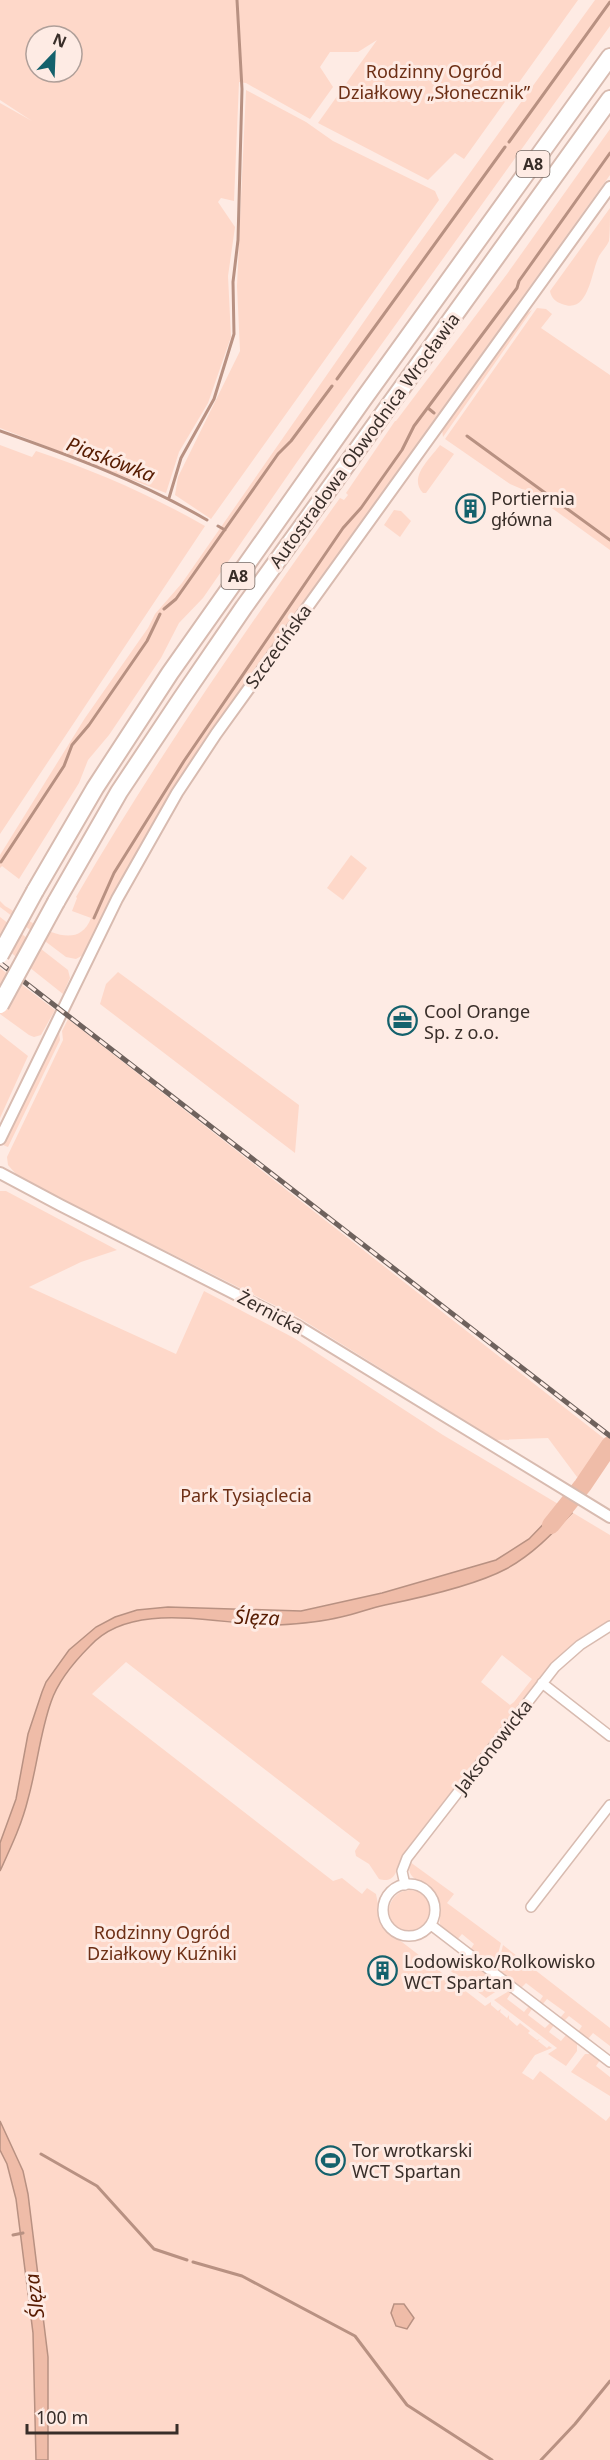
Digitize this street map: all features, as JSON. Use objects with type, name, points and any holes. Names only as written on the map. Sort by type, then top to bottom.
[{"type":"highway","name":"Autostradowa Obwodnica Wrocławia","points":[[0,955],[94,788],[170,673],[362,400],[610,57]]},
{"type":"highway","name":"Autostradowa Obwodnica Wrocławia","points":[[0,1005],[119,792],[187,689],[610,99]]},
{"type":"street","name":"Szczecińska","points":[[0,1139],[117,899],[177,793],[216,734],[610,187]]},
{"type":"street","name":"Żernicka","points":[[0,1173],[60,1206],[296,1325],[610,1517]]},
{"type":"street","name":"Jaksonowicka","points":[[405,1885],[402,1871],[407,1858],[542,1683],[567,1656],[610,1626]]},
{"type":"street","points":[[542,1683],[610,1736]]},
{"type":"street","points":[[531,1907],[610,1805]]},
{"type":"street","points":[[405,1885],[422,1887],[429,1893],[435,1909],[431,1925],[418,1935],[402,1935],[389,1926],[384,1912],[384,1904],[391,1892],[405,1885]]},
{"type":"street","points":[[431,1925],[610,2062]]},
{"type":"green space","name":"Rodzinny Ogród Działkowy „Słonecznik”","points":[[0,0],[578,0],[464,159],[455,153],[428,180],[318,123],[377,40],[358,52],[330,52],[320,67],[333,87],[310,119],[246,83],[239,82],[234,201],[221,198],[218,202],[235,227],[228,276],[231,337],[208,403],[179,452],[166,493],[0,428],[0,103],[32,121],[0,100]]},
{"type":"green space","points":[[595,0],[610,0],[610,26],[297,462],[203,598],[179,623],[161,658],[109,735],[88,760],[79,783],[19,879],[2,866],[0,868],[0,855],[85,718],[148,628],[155,614],[182,583],[402,267]]},
{"type":"green space","points":[[246,90],[306,122],[333,141],[435,191],[439,200],[211,519],[175,495],[178,477],[240,351],[237,286]]},
{"type":"green space","points":[[610,129],[610,175],[201,744],[141,843],[83,955],[76,959],[66,957],[0,907],[0,901],[26,919],[51,932],[74,935],[84,930],[91,918],[72,911],[76,897],[170,744],[340,498],[344,500],[348,495],[346,493],[395,421],[507,274]]},
{"type":"green space","points":[[610,208],[609,241],[599,256],[588,290],[578,303],[571,306],[557,302],[550,291]]},
{"type":"green space","points":[[537,308],[546,309],[552,314],[541,328],[610,375],[610,550],[531,493],[510,484],[445,439]]},
{"type":"green space","points":[[532,310],[443,437],[442,430],[523,316]]},
{"type":"green space","points":[[0,445],[32,457],[36,451],[80,467],[122,484],[205,526],[0,834]]},
{"type":"green space","points":[[440,445],[454,454],[426,493],[423,493],[419,487],[419,474]]},
{"type":"green space","points":[[394,510],[401,511],[411,521],[400,537],[384,525]]},
{"type":"green space","points":[[351,855],[367,868],[343,900],[327,888]]},
{"type":"green space","points":[[0,917],[68,970],[70,978],[63,994],[0,944]]},
{"type":"green space","points":[[0,968],[55,1010],[41,1035],[34,1037],[29,1035],[0,1014]]},
{"type":"green space","points":[[118,972],[299,1105],[295,1153],[100,1004],[106,984]]},
{"type":"green space","points":[[68,1019],[606,1440],[580,1476],[577,1477],[548,1438],[496,1440],[298,1317],[14,1175],[15,1173],[8,1165],[7,1157],[63,1040],[62,1031]]},
{"type":"green space","points":[[59,1031],[60,1040],[8,1147],[3,1145]]},
{"type":"green space","points":[[0,1034],[28,1056],[0,1118]]},
{"type":"green space","points":[[0,1191],[6,1191],[117,1250],[81,1262],[29,1287],[176,1354],[204,1291],[294,1338],[443,1435],[610,1535],[610,1621],[563,1653],[551,1666],[401,1860],[394,1876],[388,1880],[379,1879],[369,1864],[356,1856],[355,1851],[360,1843],[126,1662],[92,1694],[333,1881],[342,1878],[362,1894],[367,1888],[376,1894],[381,1919],[389,1932],[485,2006],[491,2002],[491,2005],[498,2011],[501,2009],[500,2012],[507,2018],[509,2015],[509,2019],[517,2026],[520,2023],[530,2031],[528,2033],[537,2040],[540,2039],[538,2041],[547,2048],[549,2046],[552,2048],[535,2055],[522,2073],[533,2080],[540,2071],[606,2121],[610,2116],[610,2460],[0,2460]],"holes":[[[502,1655],[532,1679],[510,1705],[481,1682]]]},
{"type":"green space","points":[[410,1862],[454,1894],[447,1903],[501,1943],[494,1968],[470,1950],[474,1944],[462,1934],[457,1940],[441,1928],[439,1900],[430,1887],[413,1877],[409,1868]]},
{"type":"green space","points":[[410,1890],[418,1891],[425,1896],[430,1903],[430,1919],[425,1926],[418,1931],[410,1932],[402,1931],[395,1926],[390,1919],[389,1911],[390,1903],[395,1896],[402,1891]]},
{"type":"green space","points":[[503,1945],[610,2028],[610,2046],[593,2033],[588,2039],[578,2032],[582,2026],[569,2016],[564,2021],[560,2018],[565,2012],[547,1999],[542,2005],[539,2002],[543,1996],[526,1983],[521,1988],[497,1970]]},
{"type":"green space","points":[[462,1957],[503,1987],[486,1998],[448,1969],[457,1958]]},
{"type":"green space","points":[[509,1991],[511,1993],[507,1999],[524,2012],[529,2006],[532,2009],[528,2015],[545,2028],[550,2023],[554,2025],[549,2032],[561,2041],[566,2035],[577,2043],[577,2051],[566,2066],[548,2054],[557,2048],[494,2000]]},
{"type":"green space","points":[[585,2054],[591,2054],[600,2060],[596,2066],[610,2077],[610,2096],[571,2072]]},
{"type":"water","points":[[562,1506],[572,1513],[533,1551],[494,1575],[447,1590],[347,1616],[310,1622],[278,1625],[205,1619],[153,1619],[130,1623],[108,1631],[79,1658],[62,1679],[54,1694],[44,1726],[26,1808],[0,1871],[0,1843],[16,1799],[28,1734],[42,1692],[46,1682],[69,1650],[96,1627],[115,1617],[137,1610],[168,1607],[301,1611],[382,1593],[496,1560],[529,1539],[556,1511],[556,1508]]},
{"type":"water","points":[[0,2121],[23,2171],[28,2194],[48,2357],[48,2460],[36,2460],[33,2333],[16,2199],[7,2164],[0,2150]]},
{"type":"water","points":[[394,2304],[404,2304],[414,2318],[407,2329],[396,2326],[391,2313]]},
{"type":"waterway","points":[[169,498],[181,458],[214,399],[234,334],[233,282],[238,240],[242,89],[237,0]]},
{"type":"waterway","points":[[509,142],[610,2]]},
{"type":"waterway","points":[[337,379],[505,147]]},
{"type":"waterway","points":[[94,918],[114,873],[184,761],[343,528],[361,508],[402,450],[414,426],[517,288],[519,281],[610,153]]},
{"type":"waterway","name":"Piaskówka","points":[[164,609],[176,599],[278,454],[291,441],[332,386]]},
{"type":"waterway","name":"Piaskówka","points":[[428,408],[434,413]]},
{"type":"waterway","name":"Piaskówka","points":[[0,431],[132,482],[207,520]]},
{"type":"waterway","name":"Piaskówka","points":[[467,436],[610,540]]},
{"type":"waterway","name":"Piaskówka","points":[[218,526],[225,530]]},
{"type":"waterway","points":[[1,862],[64,766],[72,745],[89,725],[147,641],[160,614]]},
{"type":"waterway","name":"Ślęza","points":[[551,1525],[583,1485],[610,1445]]},
{"type":"waterway","points":[[41,2154],[97,2186],[154,2249],[187,2260]]},
{"type":"waterway","points":[[13,2235],[23,2233]]},
{"type":"waterway","points":[[193,2262],[242,2276],[355,2336],[407,2405],[492,2460]]},
{"type":"waterway","points":[[541,2460],[575,2424],[610,2381]]},
{"type":"railway","points":[[0,963],[610,1436]]},
{"type":"place","name":"Portiernia główna","points":[[470,508]]},
{"type":"place","name":"Cool Orange Sp. z o.o.","points":[[403,1021]]},
{"type":"place","name":"Lodowisko/Rolkowisko WCT Spartan","points":[[383,1971]]},
{"type":"place","name":"Tor wrotkarski WCT Spartan","points":[[331,2160]]},
{"type":"park label","name":"Park Tysiąclecia","points":[[246,1495]]},
{"type":"park label","name":"Rodzinny Ogród Działkowy Kuźniki","points":[[162,1942]]}]
